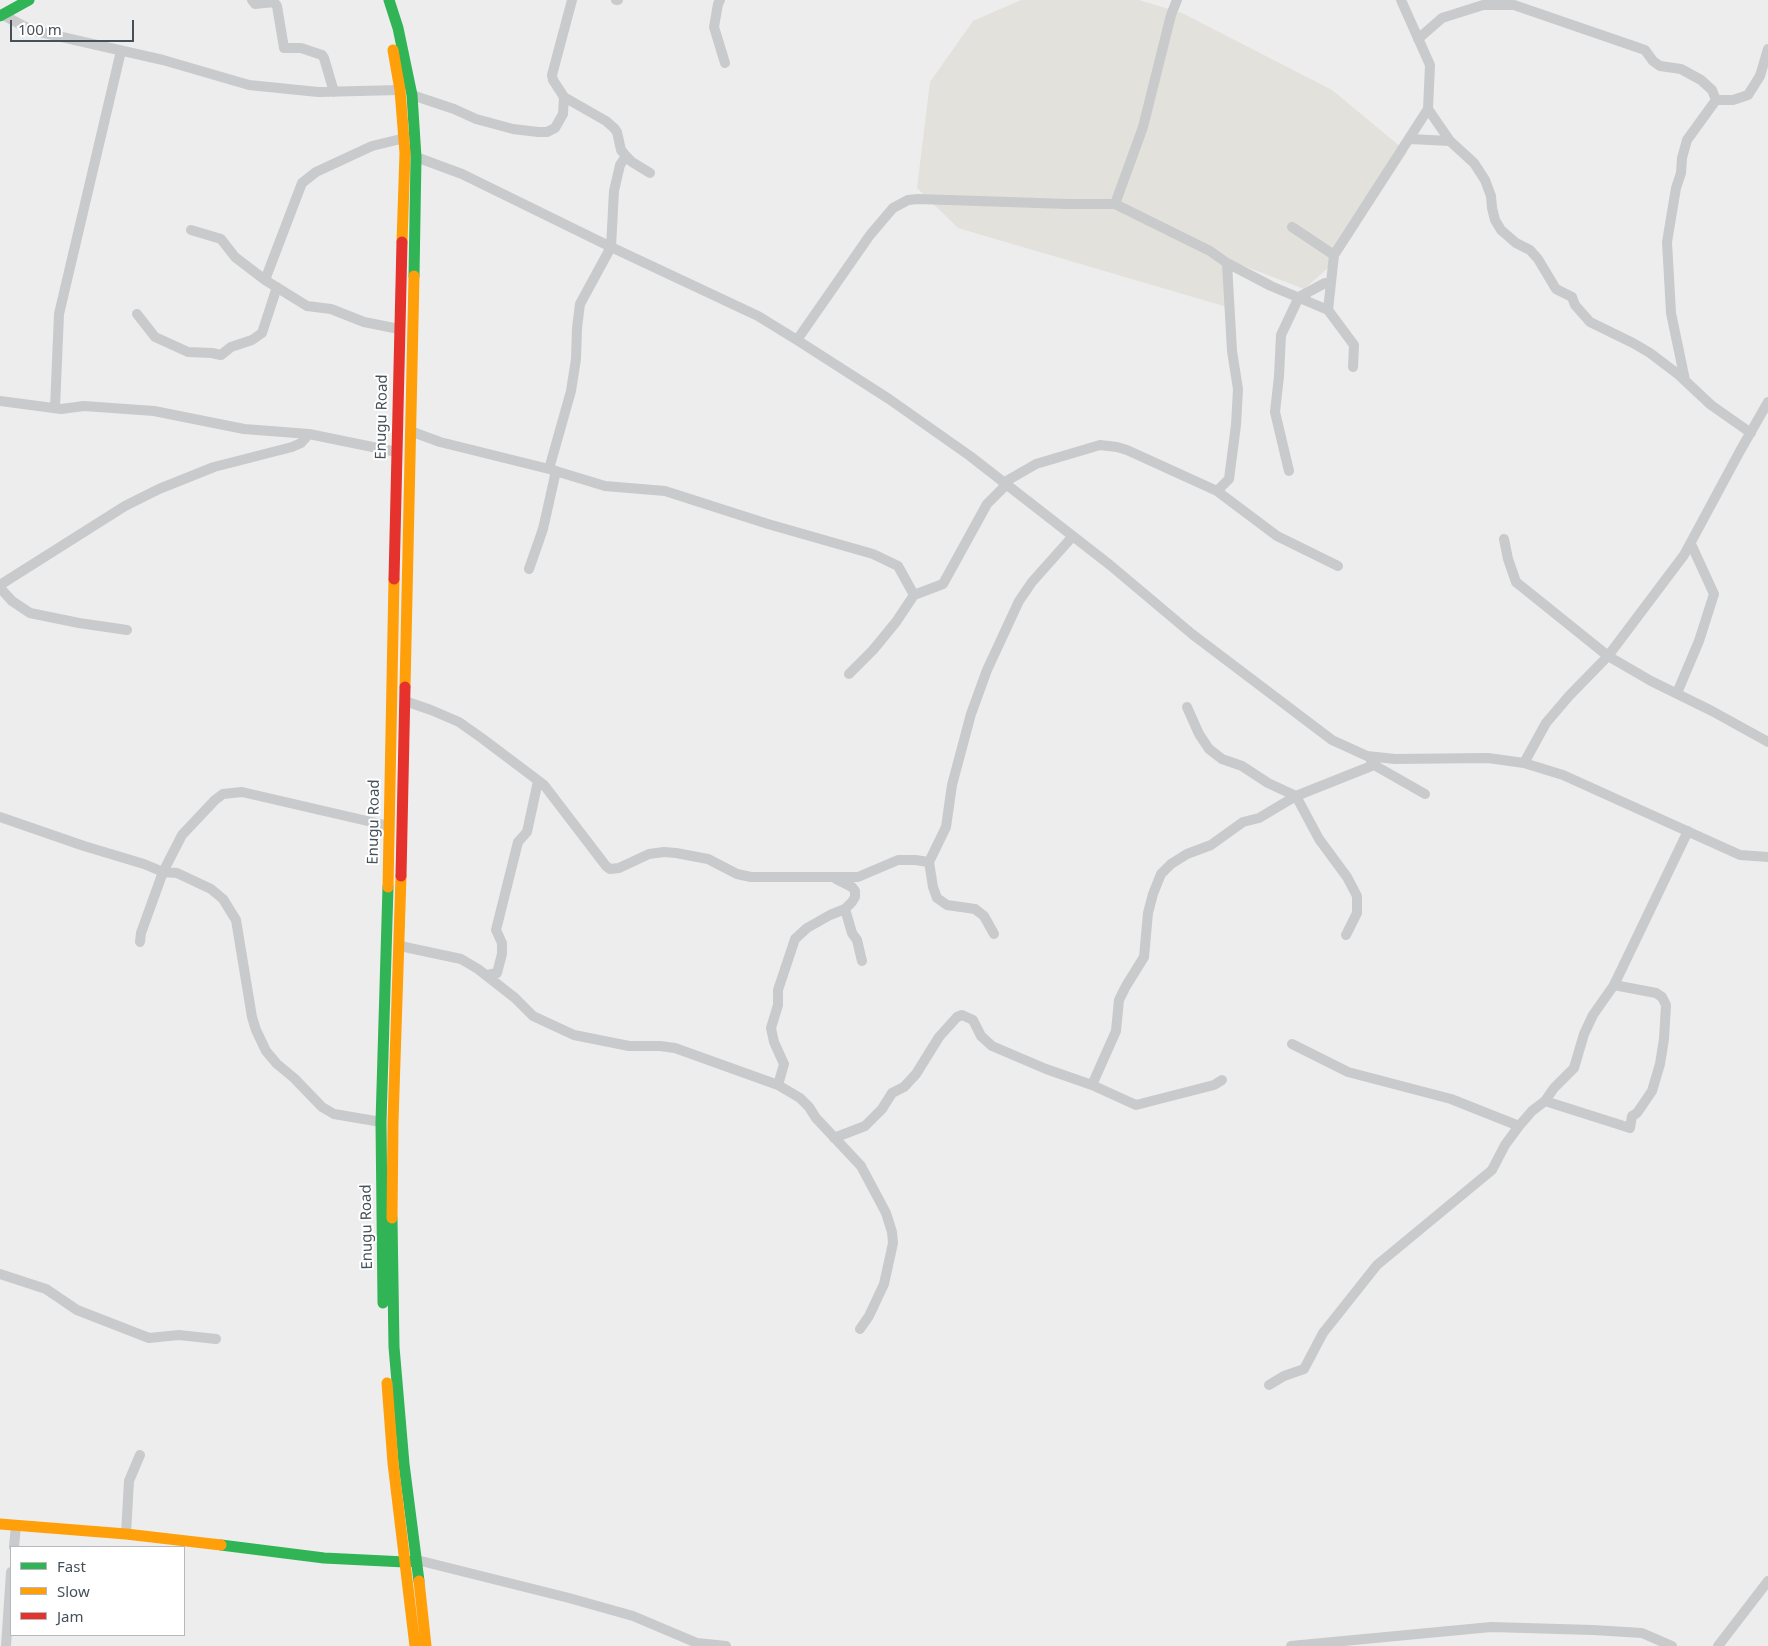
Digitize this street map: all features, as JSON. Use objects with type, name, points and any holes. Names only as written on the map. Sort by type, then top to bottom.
[{"type":"main road","points":[[1,16],[29,0]]},
{"type":"main road","name":"Enugu Road","points":[[378,0],[393,51],[400,90],[405,138],[399,329],[381,1234],[384,1348],[393,1463],[411,1561],[415,1646]]},
{"type":"main road","points":[[389,0],[398,28],[412,94],[416,157],[400,946],[393,1122],[394,1347],[411,1561],[426,1646]]},
{"type":"main road","points":[[0,1524],[126,1534],[324,1558],[411,1561]]},
{"type":"street","points":[[252,0],[252,3],[255,4],[274,2],[284,48],[301,48],[322,55],[334,92]]},
{"type":"street","points":[[572,0],[552,75],[553,80],[564,97],[606,121],[614,128],[617,132],[621,150],[632,162],[650,173]]},
{"type":"street","points":[[720,0],[714,27],[725,63]]},
{"type":"street","points":[[1115,204],[1142,127],[1171,14],[1177,0]]},
{"type":"street","points":[[1328,310],[1334,255],[1428,109],[1430,65],[1401,0]]},
{"type":"street","points":[[1418,39],[1442,18],[1483,5],[1514,5],[1645,50],[1653,61],[1660,66],[1682,70],[1701,80],[1712,90],[1716,100]]},
{"type":"street","points":[[1,16],[31,30],[163,60],[249,85],[318,92],[400,90]]},
{"type":"street","points":[[1716,100],[1733,100],[1748,95],[1760,76],[1768,49]]},
{"type":"street","points":[[55,408],[59,314],[121,51]]},
{"type":"street","points":[[412,94],[476,119],[513,129],[538,132],[547,132],[555,128],[563,114],[564,97]]},
{"type":"street","points":[[1685,380],[1671,313],[1667,242],[1676,188],[1687,140],[1716,100]]},
{"type":"street","points":[[1428,109],[1450,141],[1474,163],[1485,180],[1491,196],[1495,220],[1501,230],[1516,243],[1530,250],[1538,259],[1556,289],[1572,297],[1575,305],[1590,322],[1650,353],[1685,380],[1711,405],[1751,433]]},
{"type":"street","points":[[265,280],[302,182],[316,172],[372,146],[405,138]]},
{"type":"street","points":[[1410,139],[1450,141]]},
{"type":"street","points":[[529,569],[542,529],[552,470],[570,391],[576,359],[580,304],[610,247],[614,192],[620,165],[626,156]]},
{"type":"street","points":[[416,157],[462,174],[610,247],[758,316],[798,340],[970,456],[1073,536],[1192,634],[1332,740],[1367,756],[1395,759],[1488,758],[1524,763],[1563,775],[1740,855],[1765,858]]},
{"type":"street","points":[[798,340],[870,235],[893,208],[908,200],[1115,204],[1210,251],[1227,263],[1271,286],[1328,310],[1354,345],[1353,367]]},
{"type":"street","points":[[1292,227],[1334,255]]},
{"type":"street","points":[[191,230],[222,239],[235,257],[265,280],[307,306],[331,309],[364,322],[399,329]]},
{"type":"street","points":[[1217,491],[1229,479],[1236,425],[1238,389],[1232,351],[1227,263]]},
{"type":"street","points":[[1289,471],[1275,412],[1281,335],[1299,297],[1325,283]]},
{"type":"street","points":[[136,314],[155,337],[188,352],[221,355],[231,347],[252,340],[262,333],[276,287]]},
{"type":"street","points":[[0,401],[55,408],[84,406],[154,411],[244,428],[309,434],[397,452]]},
{"type":"street","points":[[1524,763],[1546,722],[1608,656],[1665,582],[1691,544],[1768,402]]},
{"type":"street","points":[[410,431],[440,442],[552,470],[605,486],[665,492],[873,554],[898,566],[914,595]]},
{"type":"street","points":[[128,630],[30,613],[12,601],[0,586],[133,501],[214,467],[292,446],[302,442],[309,434]]},
{"type":"street","points":[[849,674],[873,650],[896,622],[914,595],[943,584],[988,504],[1004,484],[1036,464],[1100,445],[1109,445],[1128,450],[1217,491],[1277,536],[1338,566]]},
{"type":"street","points":[[994,934],[984,916],[975,909],[947,904],[937,898],[932,887],[929,862],[946,827],[952,785],[971,714],[987,670],[1019,601],[1032,582],[1073,536]]},
{"type":"street","points":[[1504,539],[1516,582],[1608,656],[1651,681],[1768,742]]},
{"type":"street","points":[[1677,693],[1699,641],[1714,594],[1691,544]]},
{"type":"street","points":[[405,701],[459,722],[538,780],[610,869],[619,868],[649,854],[670,853],[708,859],[737,874],[751,877],[858,877],[898,860],[929,862]]},
{"type":"street","points":[[1187,707],[1199,734],[1209,749],[1222,759],[1242,766],[1268,783],[1296,796],[1319,839],[1347,877],[1357,896],[1358,913],[1346,935]]},
{"type":"street","points":[[1367,756],[1374,765],[1425,794]]},
{"type":"street","points":[[1092,1085],[1116,1031],[1119,1000],[1144,957],[1148,913],[1153,894],[1162,874],[1171,864],[1187,854],[1211,844],[1243,822],[1259,818],[1296,796],[1374,765]]},
{"type":"street","points":[[486,975],[497,973],[502,954],[502,943],[496,930],[518,842],[527,832],[538,780]]},
{"type":"street","points":[[140,942],[141,932],[163,872],[182,835],[223,794],[242,792],[389,826]]},
{"type":"street","points":[[0,817],[84,846],[144,864],[163,872],[177,873],[212,889],[231,909],[236,920],[252,1017],[266,1052],[322,1107],[334,1114],[382,1122]]},
{"type":"street","points":[[1269,1385],[1284,1376],[1304,1369],[1323,1333],[1377,1265],[1492,1170],[1505,1144],[1519,1126],[1532,1111],[1545,1101],[1554,1088],[1574,1068],[1584,1034],[1593,1015],[1614,985],[1688,831]]},
{"type":"street","points":[[778,1085],[784,1064],[774,1042],[771,1028],[778,1005],[778,990],[795,939],[807,928],[845,909],[855,897],[855,891],[847,883],[833,877]]},
{"type":"street","points":[[845,909],[852,933],[857,940],[862,961]]},
{"type":"street","points":[[400,946],[461,959],[486,975],[533,1016],[574,1035],[629,1046],[675,1048],[778,1085],[800,1098],[861,1166],[886,1213],[892,1232],[893,1243],[884,1284],[869,1316],[860,1329]]},
{"type":"street","points":[[1545,1101],[1630,1128],[1632,1116],[1637,1113],[1652,1091],[1660,1064],[1666,1005],[1662,997],[1656,993],[1614,985]]},
{"type":"street","points":[[834,1138],[865,1126],[882,1109],[892,1093],[904,1087],[916,1074],[939,1037],[957,1017],[962,1015],[973,1020],[981,1036],[992,1046],[1138,1105],[1214,1085],[1222,1080]]},
{"type":"street","points":[[1292,1044],[1348,1072],[1450,1099],[1519,1126]]},
{"type":"street","points":[[0,1274],[46,1289],[77,1310],[149,1338],[179,1336],[216,1339]]},
{"type":"street","points":[[126,1534],[129,1481],[140,1455]]},
{"type":"street","points":[[14,1546],[16,1525]]},
{"type":"street","points":[[411,1561],[588,1603],[633,1616],[699,1645],[726,1646]]},
{"type":"street","points":[[6,1646],[4,1598],[10,1576]]},
{"type":"street","points":[[1718,1646],[1768,1581]]},
{"type":"street","points":[[1291,1646],[1491,1627],[1642,1633],[1672,1646]]},
{"type":"shaded area","points":[[1021,0],[1139,0],[1182,13],[1332,90],[1407,152],[1336,261],[1304,289],[1234,262],[1227,307],[958,228],[917,188],[930,82],[973,21]]},
{"type":"traffic: fast","points":[[0,16],[29,0]]},
{"type":"traffic: fast","points":[[389,0],[398,28],[412,95],[416,157],[414,276]]},
{"type":"traffic: fast","points":[[383,1303],[381,1122],[388,887]]},
{"type":"traffic: fast","points":[[392,1218],[394,1347],[404,1464],[419,1581]]},
{"type":"traffic: fast","points":[[221,1545],[324,1558],[415,1561]]},
{"type":"traffic: slow","points":[[393,50],[400,90],[405,153],[402,242]]},
{"type":"traffic: slow","points":[[405,687],[414,276]]},
{"type":"traffic: slow","points":[[388,887],[394,579]]},
{"type":"traffic: slow","points":[[392,1218],[393,1122],[401,876]]},
{"type":"traffic: slow","points":[[387,1383],[393,1463],[415,1646]]},
{"type":"traffic: slow","points":[[0,1524],[126,1534],[221,1545]]},
{"type":"traffic: slow","points":[[419,1581],[426,1646]]},
{"type":"traffic: jam","points":[[394,579],[402,242]]},
{"type":"traffic: jam","points":[[401,876],[405,687]]}]
